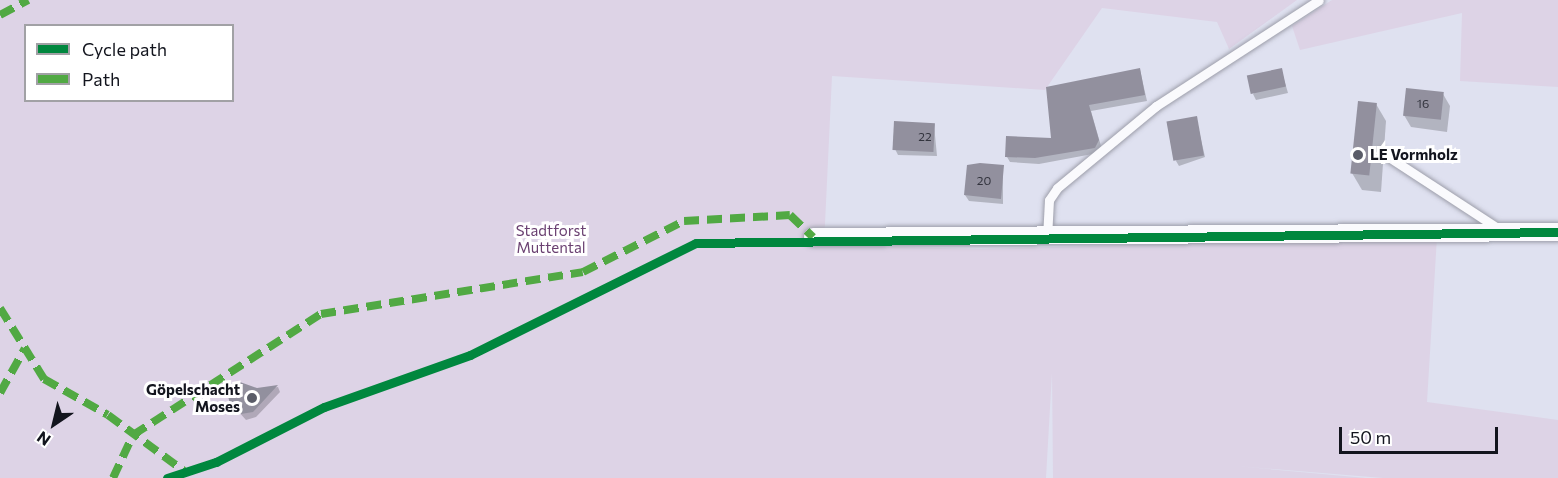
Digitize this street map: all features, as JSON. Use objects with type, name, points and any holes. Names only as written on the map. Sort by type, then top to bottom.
[{"type":"street","points":[[813,237],[1047,238],[1558,232]]},
{"type":"lane","points":[[1047,238],[1049,200],[1057,188],[1156,106],[1319,0]]},
{"type":"lane","points":[[1381,152],[1414,168],[1503,232]]},
{"type":"green space","name":"Stadtforst Muttental","points":[[0,0],[1297,0],[1229,49],[1217,22],[1102,8],[1045,90],[832,76],[824,245],[979,249],[1437,237],[1427,402],[1558,420],[1558,478],[1383,478],[1236,466],[1366,478],[1053,478],[1052,373],[1046,478],[0,478]]},
{"type":"green space","points":[[1332,0],[1558,0],[1558,87],[1460,81],[1462,13],[1300,50],[1292,26]]},
{"type":"building","points":[[1140,68],[1145,95],[1089,105],[1099,140],[1095,148],[1035,158],[1005,157],[1006,136],[1051,138],[1046,87]]},
{"type":"building","points":[[1282,68],[1286,87],[1251,94],[1247,75]]},
{"type":"building","points":[[1406,88],[1444,92],[1441,120],[1403,116]]},
{"type":"building","points":[[1358,101],[1377,103],[1369,176],[1350,174]]},
{"type":"building","points":[[1197,116],[1204,155],[1173,161],[1166,121]]},
{"type":"building","points":[[894,121],[935,123],[933,152],[892,150]]},
{"type":"building","points":[[980,163],[1004,165],[1001,199],[964,195],[967,165]]},
{"type":"building","name":"Göpelschacht Moses","points":[[240,382],[257,388],[278,385],[253,412],[241,414],[231,408],[228,396]]},
{"type":"marked path","points":[[0,15],[28,0]]},
{"type":"marked path","points":[[113,478],[133,435],[321,314],[583,272],[684,221],[790,215],[813,237]]},
{"type":"marked path","points":[[0,308],[44,379],[108,415],[184,471]]},
{"type":"marked path","points":[[0,393],[25,348]]},
{"type":"cycle path","points":[[167,478],[216,462],[324,407],[470,355],[696,243],[1558,232]]},
{"type":"place","name":"LE Vormholz","points":[[1358,155]]},
{"type":"place","name":"Göpelschacht Moses","points":[[252,398]]}]
